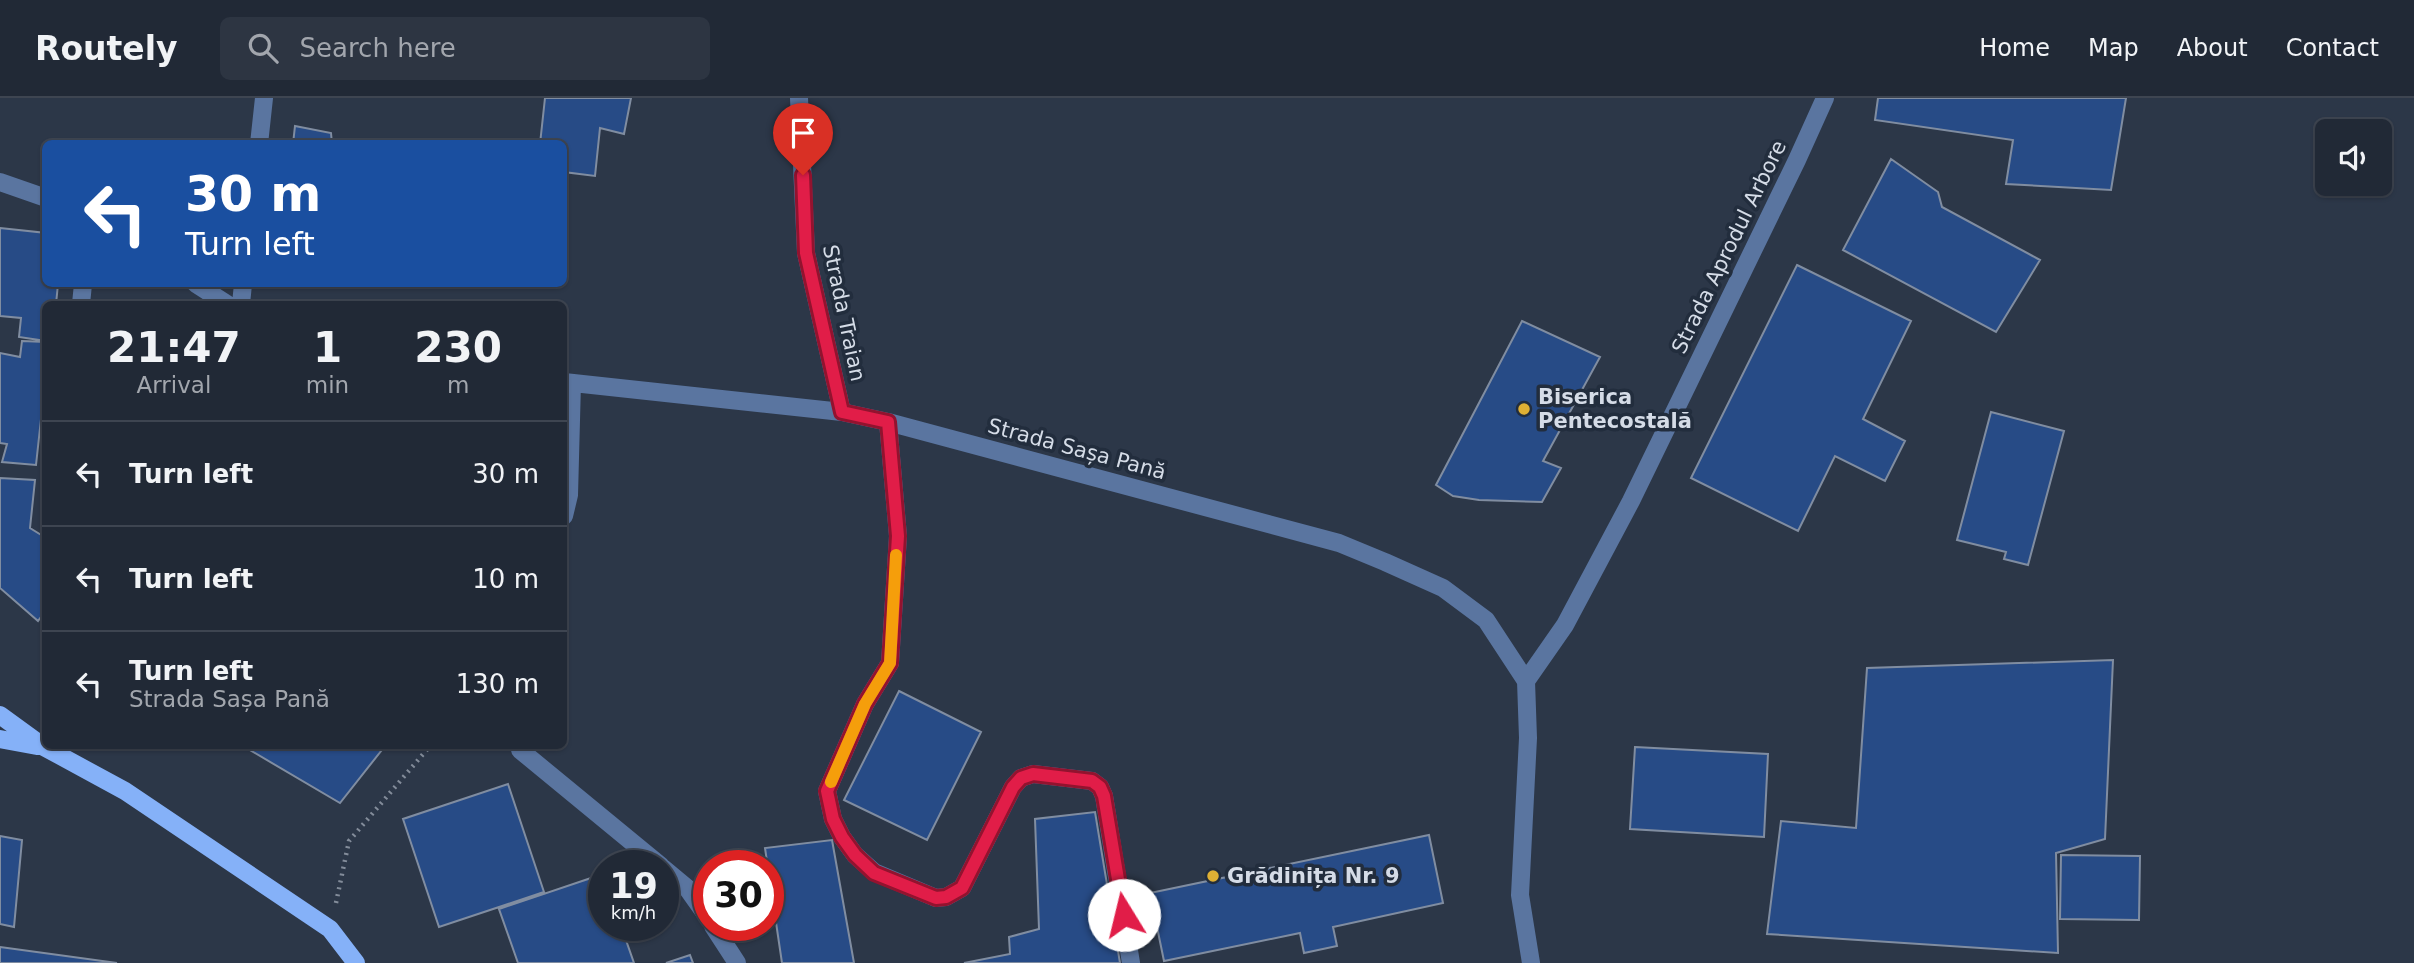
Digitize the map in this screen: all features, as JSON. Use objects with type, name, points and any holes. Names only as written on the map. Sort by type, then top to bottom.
[{"type":"main road","points":[[0,715],[42,746]]},
{"type":"main road","points":[[0,739],[42,747]]},
{"type":"main road","points":[[48,749],[125,791],[330,929],[356,963]]},
{"type":"street","points":[[259,140],[264,98]]},
{"type":"street","name":"Strada Traian","points":[[799,98],[806,253],[842,412]]},
{"type":"street","name":"Strada Aprodul Arbore","points":[[1526,681],[1565,625],[1631,501],[1825,98]]},
{"type":"street","points":[[0,183],[42,197]]},
{"type":"street","points":[[201,287],[222,301]]},
{"type":"street","points":[[567,503],[568,383]]},
{"type":"street","name":"Strada Sașa Pană","points":[[568,383],[842,412],[1339,543],[1443,588],[1486,620],[1526,681]]},
{"type":"street","points":[[888,422],[898,536],[890,663],[865,704],[827,791],[833,819],[855,855],[874,873],[936,898],[946,897],[962,888],[1013,787],[1021,778],[1033,774],[1092,781],[1100,787],[1104,796],[1131,963]]},
{"type":"street","points":[[1526,681],[1528,738],[1520,895],[1531,963]]},
{"type":"street","points":[[520,750],[641,850]]},
{"type":"street","points":[[679,881],[693,896]]},
{"type":"street","points":[[723,941],[737,963]]},
{"type":"path","points":[[330,929],[349,841],[427,749]]},
{"type":"building","points":[[545,98],[631,98],[624,134],[600,128],[595,176],[567,172],[567,140],[540,140]]},
{"type":"building","points":[[1878,98],[2126,98],[2111,190],[2006,184],[2013,140],[1875,120]]},
{"type":"building","points":[[295,126],[331,133],[332,140],[293,140]]},
{"type":"building","points":[[1891,159],[1938,192],[1942,207],[2040,260],[1996,332],[1843,250]]},
{"type":"building","points":[[0,228],[42,233],[42,287],[58,287],[56,301],[42,301],[42,340],[19,337],[21,318],[0,316]]},
{"type":"building","points":[[1797,265],[1911,321],[1863,419],[1905,441],[1885,481],[1835,456],[1798,531],[1691,478]]},
{"type":"building","name":"Biserica Pentecostală","points":[[1522,321],[1600,357],[1543,461],[1561,468],[1542,502],[1479,500],[1453,496],[1436,485]]},
{"type":"building","points":[[22,341],[42,342],[42,410],[36,465],[2,462],[7,444],[0,443],[0,353],[20,357]]},
{"type":"building","points":[[1991,412],[2064,431],[2028,565],[2004,559],[2006,552],[1957,540]]},
{"type":"building","points":[[0,478],[35,480],[30,528],[42,536],[42,616],[38,621],[0,588]]},
{"type":"building","points":[[2113,660],[2105,839],[2056,853],[2058,953],[1767,934],[1781,821],[1856,828],[1867,668]]},
{"type":"building","points":[[899,691],[981,732],[927,840],[844,800]]},
{"type":"building","points":[[1635,747],[1768,754],[1764,837],[1630,829]]},
{"type":"building","points":[[248,749],[383,749],[340,803]]},
{"type":"building","points":[[508,784],[544,892],[439,927],[403,819]]},
{"type":"building","points":[[1095,812],[1120,963],[964,963],[1010,954],[1009,937],[1039,929],[1035,819]]},
{"type":"building","points":[[1429,835],[1443,903],[1333,927],[1337,946],[1304,953],[1300,933],[1164,961],[1150,893]]},
{"type":"building","points":[[0,836],[22,840],[14,927],[0,924]]},
{"type":"building","points":[[832,840],[854,963],[782,963],[779,941],[784,941],[784,850],[765,848]]},
{"type":"building","points":[[2061,855],[2140,856],[2139,920],[2060,919]]},
{"type":"building","points":[[588,879],[588,941],[626,941],[634,963],[518,963],[499,909]]},
{"type":"building","points":[[0,947],[117,963],[0,963]]},
{"type":"building","points":[[690,955],[693,963],[666,963]]},
{"type":"slow traffic","points":[[831,782],[865,704],[890,663],[896,555]]},
{"type":"place","name":"Biserica Pentecostală","points":[[1524,409]]},
{"type":"place","name":"Grădinița Nr. 9","points":[[1213,876]]},
{"type":"route","points":[[803,175],[806,253],[842,412],[888,422],[898,536],[890,663],[865,704],[827,791],[833,819],[855,855],[874,873],[936,898],[946,897],[962,888],[1013,787],[1021,778],[1033,774],[1092,781],[1100,787],[1104,796],[1124,915]]}]
